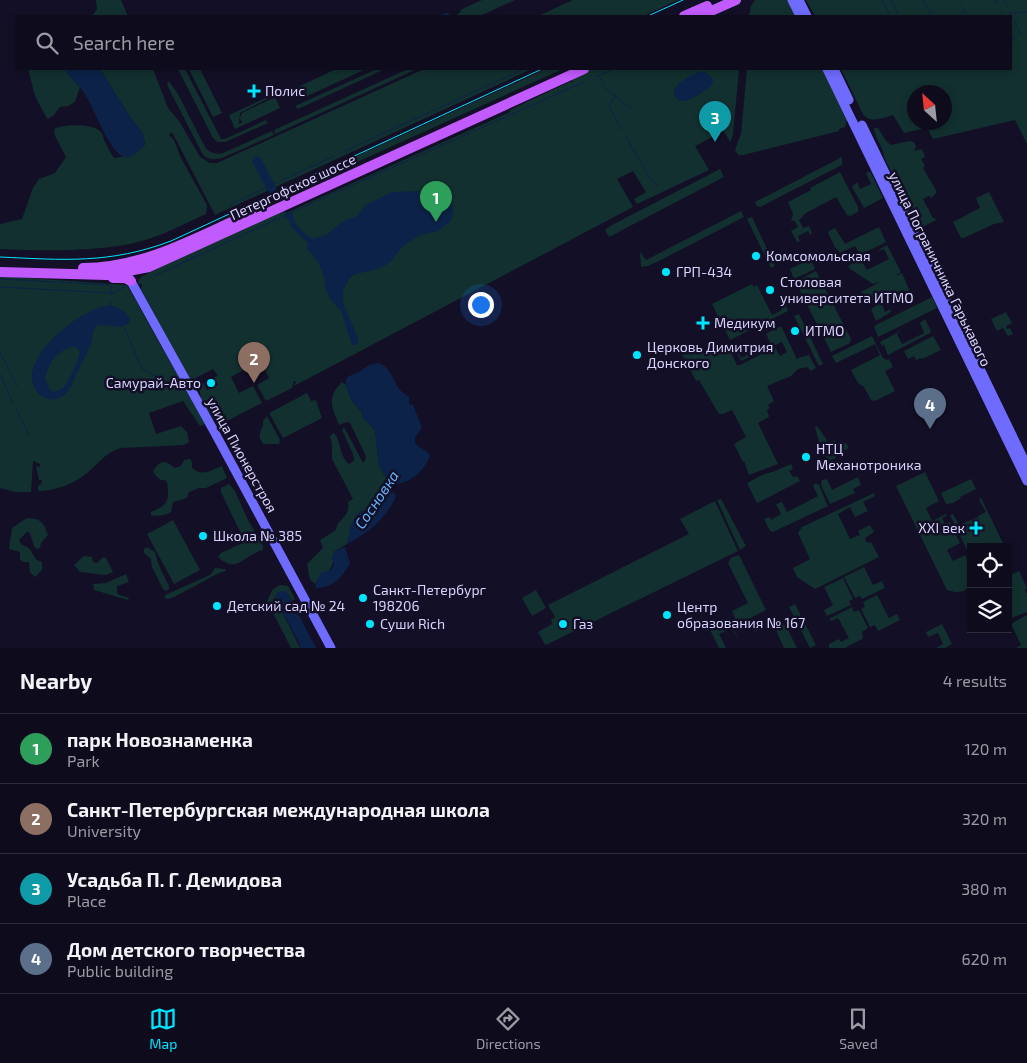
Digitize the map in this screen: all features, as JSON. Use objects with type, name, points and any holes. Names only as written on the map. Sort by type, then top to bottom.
[{"type":"main road","points":[[686,15],[719,0]]},
{"type":"main road","points":[[702,15],[736,0]]},
{"type":"main road","name":"Петергофское шоссе","points":[[0,266],[111,267],[139,261],[185,243],[568,70]]},
{"type":"main road","name":"Петергофское шоссе","points":[[0,272],[129,278],[149,267],[582,70]]},
{"type":"main road","points":[[129,278],[139,261]]},
{"type":"main road","points":[[111,267],[129,278],[137,277],[149,267]]},
{"type":"street","points":[[792,0],[800,15]]},
{"type":"street","points":[[799,0],[807,15]]},
{"type":"street","name":"улица Пограничника Гарькавого","points":[[827,70],[1027,481]]},
{"type":"street","name":"улица Пограничника Гарькавого","points":[[834,70],[1027,466]]},
{"type":"street","name":"улица Пионерстроя","points":[[129,278],[219,439],[331,648]]},
{"type":"green space","points":[[96,0],[121,0],[128,15],[93,15],[97,9]]},
{"type":"green space","points":[[482,0],[515,0],[482,15],[458,15],[461,12],[460,10]]},
{"type":"green space","points":[[573,0],[678,0],[645,15],[540,15]]},
{"type":"green space","points":[[755,0],[788,0],[796,15],[749,15],[751,6]]},
{"type":"green space","points":[[806,0],[1027,0],[1027,144],[1015,120],[933,139],[928,130],[952,130],[952,85],[907,85],[907,130],[918,130],[904,133],[893,115],[873,120],[866,117],[841,70],[1012,70],[1012,15],[814,15]]},
{"type":"green space","points":[[28,70],[66,70],[80,87],[75,102],[68,106],[60,107],[48,119],[35,96]]},
{"type":"green space","points":[[101,70],[153,70],[168,108],[179,121],[200,157],[210,163],[217,163],[422,70],[530,70],[215,215],[172,132],[169,135],[174,140],[181,158],[207,205],[206,214],[156,236],[138,242],[106,248],[70,250],[0,249],[0,224],[22,219],[33,188],[39,179],[55,173],[66,157],[55,136],[54,129],[78,125],[92,127],[101,132],[114,158],[133,155],[145,145],[143,134]]},
{"type":"green space","points":[[179,70],[186,70],[221,139],[225,139],[266,120],[268,123],[225,142],[217,142],[213,138]]},
{"type":"green space","points":[[190,70],[200,70],[222,113],[213,117]]},
{"type":"green space","points":[[334,70],[364,70],[301,99],[296,88]]},
{"type":"green space","points":[[375,70],[383,70],[298,109],[295,106]]},
{"type":"green space","points":[[406,70],[415,70],[275,134],[274,130]]},
{"type":"green space","points":[[544,70],[561,70],[346,167],[344,162]]},
{"type":"green space","points":[[590,70],[739,70],[733,135],[730,142],[724,131],[695,146],[709,170],[637,204],[634,199],[646,192],[633,171],[617,179],[633,207],[294,386],[296,381],[294,381],[292,388],[266,401],[257,385],[269,378],[260,361],[231,377],[239,393],[253,386],[262,403],[225,422],[219,417],[214,420],[201,399],[199,387],[203,382],[207,390],[218,385],[214,377],[218,376],[213,369],[190,381],[141,289],[142,284],[139,284],[138,281],[141,277],[283,209],[286,213],[510,112],[510,110],[569,82],[573,82],[570,78]]},
{"type":"green space","points":[[747,70],[823,70],[847,120],[845,127],[839,129],[839,131],[738,155],[735,150],[741,134]]},
{"type":"green space","points":[[169,81],[178,94],[205,147],[211,152],[215,154],[223,153],[272,131],[274,135],[222,158],[208,158],[202,153],[167,85]]},
{"type":"green space","points":[[274,94],[240,113],[239,124],[242,123],[240,118],[242,113],[275,97],[280,108],[235,129],[229,115]]},
{"type":"green space","points":[[874,128],[878,128],[886,141],[891,145],[909,141],[914,142],[916,147],[914,151],[922,149],[925,157],[921,159],[925,166],[923,168],[937,192],[931,198],[929,196],[923,199],[936,220],[919,229],[884,157]]},
{"type":"green space","points":[[842,157],[842,165],[760,207],[757,206],[755,202]]},
{"type":"green space","points":[[720,169],[724,177],[609,237],[605,230],[610,226]]},
{"type":"green space","points":[[870,171],[883,198],[864,208],[852,187],[857,182],[860,189],[871,184],[866,173]]},
{"type":"green space","points":[[840,172],[858,207],[858,212],[850,216],[847,215],[836,197],[806,213],[799,220],[803,228],[809,226],[812,233],[810,235],[808,231],[798,236],[800,241],[797,242],[791,231],[798,227],[794,220],[791,222],[793,214],[788,202]]},
{"type":"green space","points":[[989,192],[1004,222],[994,224],[961,238],[953,222],[980,208],[976,198]]},
{"type":"green space","points":[[741,211],[744,217],[659,261],[641,267],[640,252],[646,260]]},
{"type":"green space","points":[[752,217],[775,266],[771,268],[747,219]]},
{"type":"green space","points":[[879,227],[886,242],[860,255],[855,246],[840,253],[828,233],[835,228],[845,244]]},
{"type":"green space","points":[[887,245],[901,272],[893,277],[902,273],[914,301],[908,304],[903,303],[909,300],[904,290],[881,302],[885,312],[890,309],[891,312],[876,321],[871,309],[876,306],[874,301],[870,303],[867,296],[864,297],[861,292],[880,282],[873,284],[848,266],[865,257],[861,260],[867,270],[889,259],[884,249],[879,251]]},
{"type":"green space","points":[[811,259],[815,269],[794,279],[790,269]]},
{"type":"green space","points":[[816,271],[851,339],[850,343],[831,352],[796,283]]},
{"type":"green space","points":[[0,276],[127,285],[205,424],[200,426],[183,401],[149,413],[156,434],[181,426],[187,432],[189,442],[184,445],[121,448],[109,453],[88,472],[73,482],[56,489],[44,491],[38,491],[38,486],[42,480],[39,480],[36,466],[40,467],[40,464],[33,461],[31,492],[15,492],[0,488]]},
{"type":"green space","points":[[752,284],[754,287],[757,285],[772,315],[782,310],[779,304],[785,302],[788,311],[730,340],[712,304]]},
{"type":"green space","points":[[932,297],[937,308],[878,337],[874,326]]},
{"type":"green space","points":[[1006,312],[1012,323],[1006,326],[1007,329],[1010,328],[1013,334],[1008,336],[1003,328],[997,331],[991,319]]},
{"type":"green space","points":[[799,314],[823,364],[819,366],[794,316]]},
{"type":"green space","points":[[925,319],[931,331],[930,333],[888,355],[884,345],[882,346],[880,342],[902,330],[897,334],[902,344],[924,333],[920,323]]},
{"type":"green space","points":[[781,326],[796,357],[795,359],[809,355],[816,368],[811,371],[807,367],[798,369],[791,376],[767,386],[774,401],[768,405],[770,408],[767,410],[769,417],[758,423],[778,464],[749,475],[744,461],[734,444],[746,437],[732,410],[719,414],[699,380],[696,381],[682,355],[724,346],[728,347],[737,365],[775,347],[780,356],[787,352],[782,342],[741,361],[735,350],[735,345],[740,343],[742,346],[736,349],[741,358],[771,344],[766,334]]},
{"type":"green space","points":[[872,336],[883,358],[889,359],[893,367],[885,371],[895,391],[875,401],[871,400],[851,370],[880,355],[875,344],[836,363],[832,356]]},
{"type":"green space","points":[[933,336],[941,350],[922,359],[916,360],[914,356],[908,359],[904,351]]},
{"type":"green space","points":[[342,382],[346,385],[351,399],[362,413],[363,418],[375,430],[379,466],[390,484],[367,509],[360,512],[351,526],[347,544],[334,552],[333,563],[330,569],[317,580],[316,584],[310,580],[307,564],[323,548],[320,540],[336,530],[348,511],[348,502],[353,499],[332,459],[330,436],[334,433],[336,436],[346,461],[349,464],[354,461],[353,454],[342,430],[344,427],[363,463],[366,458],[350,423],[347,422],[339,425],[334,413],[332,398]]},
{"type":"green space","points":[[307,393],[311,401],[316,400],[322,418],[283,438],[269,413]]},
{"type":"green space","points":[[267,416],[280,440],[279,444],[263,444],[260,439],[263,421]]},
{"type":"green space","points":[[817,426],[829,443],[835,440],[838,447],[846,443],[849,448],[839,453],[836,452],[836,458],[828,461],[823,453],[829,450],[827,445],[821,448],[815,428]]},
{"type":"green space","points":[[190,459],[192,468],[200,472],[207,472],[222,466],[227,478],[206,488],[199,488],[189,492],[187,498],[173,502],[171,512],[169,513],[158,516],[151,515],[151,512],[164,505],[168,496],[166,481],[161,480],[153,471],[161,462],[166,462],[175,468],[181,466],[184,460]]},
{"type":"green space","points":[[791,464],[793,469],[789,471],[793,477],[797,476],[800,481],[757,503],[747,483]]},
{"type":"green space","points":[[925,472],[939,501],[926,508],[932,521],[946,514],[942,518],[945,524],[950,522],[960,543],[947,550],[953,561],[965,555],[967,559],[967,588],[965,590],[955,592],[947,590],[896,486]]},
{"type":"green space","points":[[858,477],[861,485],[853,489],[855,493],[830,504],[821,485],[822,480],[827,479],[832,490]]},
{"type":"green space","points":[[971,479],[976,489],[953,503],[946,504],[941,493]]},
{"type":"green space","points":[[815,483],[819,485],[828,506],[773,532],[770,531],[764,519],[769,517],[771,520],[781,514],[776,504],[782,502],[787,512],[818,496],[813,486]]},
{"type":"green space","points":[[229,484],[235,491],[247,518],[263,546],[263,550],[236,564],[225,562],[218,557],[221,553],[245,542],[221,492],[221,488]]},
{"type":"green space","points":[[874,493],[875,496],[863,502],[868,511],[855,517],[850,507],[838,514],[850,539],[860,535],[858,531],[870,525],[874,532],[865,538],[867,543],[871,542],[879,557],[815,589],[797,577],[793,568],[810,559],[798,533],[802,527]]},
{"type":"green space","points":[[981,498],[1003,543],[967,543],[967,550],[950,515],[953,514],[959,525],[978,517],[986,512],[979,500]]},
{"type":"green space","points":[[721,499],[746,546],[740,550],[717,500]]},
{"type":"green space","points":[[715,501],[738,551],[546,645],[544,643],[538,632],[552,624],[551,620],[555,617],[548,605],[689,534],[680,519]]},
{"type":"green space","points":[[27,518],[41,522],[48,535],[41,543],[40,548],[37,549],[34,546],[30,533],[27,532],[19,540],[36,559],[42,562],[42,570],[35,577],[30,572],[29,562],[23,562],[20,559],[20,552],[9,549],[12,528]]},
{"type":"green space","points":[[173,520],[200,570],[174,584],[147,534]]},
{"type":"green space","points":[[147,547],[155,552],[169,586],[169,589],[166,591],[163,589],[152,567],[151,559],[144,553],[144,549]]},
{"type":"green space","points":[[739,555],[766,610],[733,627],[739,640],[732,628],[719,634],[726,648],[719,648],[709,628],[714,625],[715,628],[735,618],[732,611],[748,603],[728,563],[731,558]]},
{"type":"green space","points":[[84,556],[92,557],[93,562],[97,563],[103,557],[106,558],[113,572],[106,575],[80,572],[74,565]]},
{"type":"green space","points":[[864,567],[873,585],[882,581],[885,588],[862,599],[860,596],[855,598],[844,577]]},
{"type":"green space","points":[[215,568],[225,569],[226,571],[174,597],[165,598],[165,595],[210,575]]},
{"type":"green space","points":[[1019,571],[1027,588],[1025,590],[1027,594],[1027,612],[1012,618],[1012,588],[1012,574]]},
{"type":"green space","points":[[126,574],[129,582],[117,586],[117,594],[129,598],[128,600],[94,590],[93,584],[106,583]]},
{"type":"green space","points":[[843,578],[853,599],[849,601],[851,605],[827,616],[824,610],[833,605],[824,587]]},
{"type":"green space","points":[[280,585],[288,586],[295,599],[292,601],[287,593],[283,591],[275,597],[300,648],[291,648],[267,601],[273,589]]},
{"type":"green space","points":[[536,590],[546,608],[532,616],[522,598]]},
{"type":"green space","points":[[877,595],[889,618],[897,614],[900,620],[878,631],[875,625],[870,627],[861,609],[865,607],[863,602]]},
{"type":"green space","points":[[795,604],[816,645],[810,648],[789,607]]},
{"type":"green space","points":[[852,607],[854,612],[859,610],[868,628],[862,632],[862,639],[845,648],[829,648],[829,644],[839,639],[841,642],[849,638],[838,618],[831,621],[829,619]]},
{"type":"green space","points":[[1027,615],[1027,648],[1016,648],[1021,645],[1012,623]]},
{"type":"green space","points":[[942,624],[952,644],[945,648],[936,648],[943,644],[938,633],[928,637],[926,632]]},
{"type":"green space","points":[[783,625],[786,626],[797,648],[784,648],[775,628]]},
{"type":"water","points":[[65,70],[101,70],[143,134],[145,145],[139,151],[134,155],[125,157],[114,149],[84,93]]},
{"type":"water","points":[[702,71],[711,76],[713,81],[711,86],[698,95],[683,101],[678,100],[674,94],[678,85]]},
{"type":"water","points":[[432,189],[443,192],[450,199],[453,209],[451,221],[438,231],[420,235],[403,246],[386,265],[355,274],[349,279],[343,291],[343,302],[359,341],[356,345],[352,345],[341,311],[326,291],[324,277],[318,261],[307,249],[308,243],[293,229],[289,220],[283,216],[286,214],[284,212],[292,212],[296,224],[312,239],[326,235],[342,222],[357,216],[366,205],[392,192]]},
{"type":"water","points":[[110,305],[116,307],[125,312],[130,320],[128,324],[120,327],[96,326],[91,344],[69,390],[62,397],[56,399],[44,398],[35,389],[32,376],[35,364],[41,353],[62,330],[87,313]],"holes":[[[73,347],[79,350],[74,368],[64,387],[53,392],[50,390],[45,379],[48,368],[57,355]]]},
{"type":"water","points":[[378,363],[386,367],[399,389],[409,397],[409,404],[413,405],[422,427],[415,438],[415,442],[430,455],[420,472],[410,480],[392,485],[391,490],[396,495],[395,499],[381,520],[347,544],[355,516],[367,509],[390,484],[379,466],[375,430],[363,418],[362,413],[351,399],[346,385],[346,379],[349,376],[369,365]]},
{"type":"water","points":[[345,547],[350,563],[344,573],[332,584],[316,588],[319,575],[330,571],[334,565],[332,559],[334,552]]},
{"type":"water","points":[[286,591],[316,648],[300,648],[276,599],[276,594]]},
{"type":"waterway","points":[[882,0],[889,13]]},
{"type":"waterway","points":[[891,0],[898,14]]},
{"type":"waterway","points":[[923,0],[931,15]]},
{"type":"waterway","points":[[959,0],[961,4]]},
{"type":"waterway","points":[[995,0],[997,4]]},
{"type":"waterway","points":[[1004,0],[1007,5]]},
{"type":"waterway","points":[[963,8],[966,15]]},
{"type":"waterway","points":[[1000,11],[1002,15]]},
{"type":"waterway","points":[[1011,15],[1010,13],[1027,12]]},
{"type":"waterway","points":[[1012,17],[1021,35]]},
{"type":"waterway","points":[[1012,35],[1014,40]]},
{"type":"waterway","points":[[340,153],[522,70]]},
{"type":"waterway","points":[[596,77],[612,70]]},
{"type":"waterway","points":[[600,77],[604,85]]},
{"type":"waterway","points":[[292,212],[584,82]]},
{"type":"waterway","points":[[605,88],[633,110]]},
{"type":"waterway","points":[[615,96],[609,106],[622,131]]},
{"type":"waterway","points":[[626,137],[651,181],[658,185]]},
{"type":"waterway","points":[[231,204],[334,156]]},
{"type":"waterway","name":"Сосновка","points":[[257,161],[272,189]]},
{"type":"waterway","points":[[154,276],[284,216]]},
{"type":"waterway","points":[[0,279],[111,285],[111,294]]},
{"type":"waterway","points":[[0,287],[111,293],[126,286]]},
{"type":"waterway","points":[[110,305],[111,301]]},
{"type":"waterway","points":[[125,329],[141,368],[156,376]]},
{"type":"waterway","points":[[0,352],[17,386]]},
{"type":"waterway","points":[[0,374],[13,403]]},
{"type":"waterway","points":[[16,408],[29,436]]},
{"type":"tram line","points":[[650,15],[683,0]]},
{"type":"tram line","points":[[0,257],[87,259],[128,254],[171,241],[540,70]]},
{"type":"place","name":"Полис","points":[[254,91]]},
{"type":"place","name":"Усадьба П. Г. Демидова","points":[[715,142]]},
{"type":"place","name":"парк Новознаменка","points":[[436,222]]},
{"type":"place","name":"Комсомольская","points":[[756,256]]},
{"type":"place","name":"ГРП-434","points":[[666,272]]},
{"type":"place","name":"Столовая университета ИТМО","points":[[770,290]]},
{"type":"place","name":"Медикум","points":[[703,323]]},
{"type":"place","name":"ИТМО","points":[[795,331]]},
{"type":"place","name":"Церковь Димитрия Донского","points":[[637,355]]},
{"type":"place","name":"Самурай-Авто","points":[[211,383]]},
{"type":"place","name":"Санкт-Петербургская международная школа","points":[[254,383]]},
{"type":"place","name":"Дом детского творчества","points":[[930,429]]},
{"type":"place","name":"НТЦ Механотроника","points":[[806,457]]},
{"type":"place","name":"XXI век","points":[[976,528]]},
{"type":"place","name":"Школа № 385","points":[[203,536]]},
{"type":"place","name":"Санкт-Петербург 198206","points":[[363,598]]},
{"type":"place","name":"Детский сад № 24","points":[[217,606]]},
{"type":"place","name":"Центр образования № 167","points":[[667,615]]},
{"type":"place","name":"Суши Rich","points":[[370,624]]},
{"type":"place","name":"Газ","points":[[563,624]]}]
